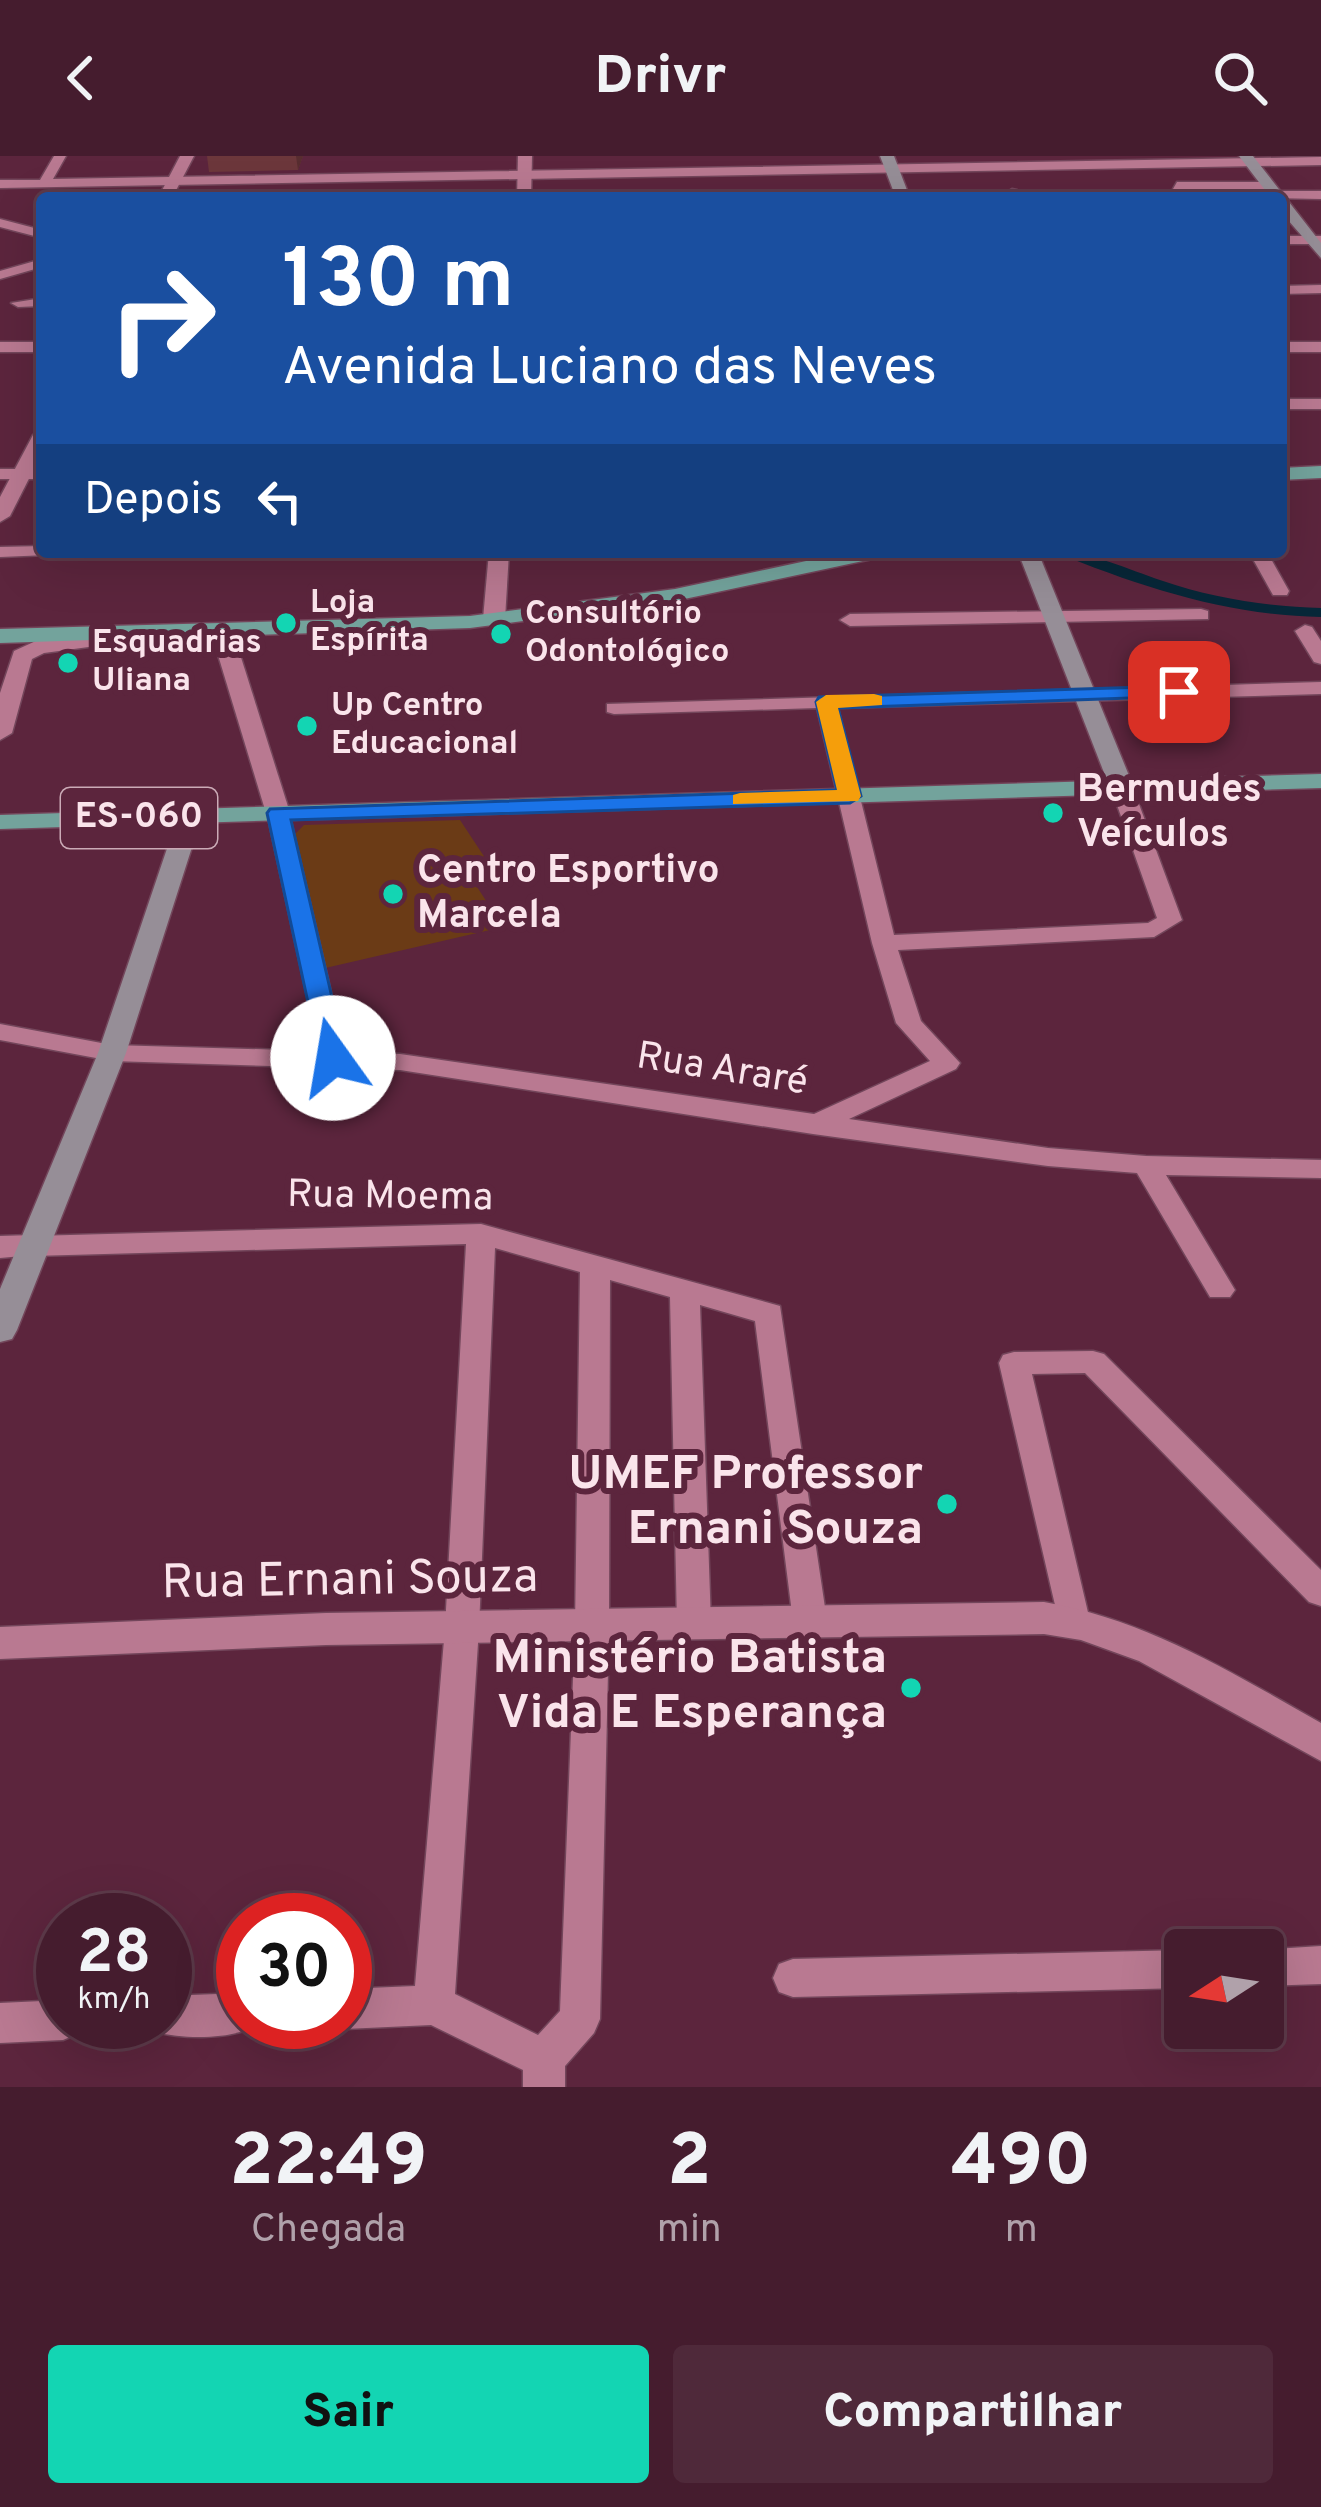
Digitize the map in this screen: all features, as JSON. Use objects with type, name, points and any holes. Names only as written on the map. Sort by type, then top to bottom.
[{"type":"main road","points":[[1249,159],[1274,192]]},
{"type":"main road","points":[[890,162],[901,192]]},
{"type":"main road","points":[[1287,208],[1318,244]]},
{"type":"main road","points":[[1287,474],[1321,472]]},
{"type":"main road","points":[[0,636],[222,632],[494,619],[675,596],[849,558]]},
{"type":"main road","points":[[1030,558],[1122,788]]},
{"type":"main road","name":"ES-060","points":[[0,822],[1321,781]]},
{"type":"main road","points":[[0,1330],[16,1247],[112,1053],[190,816]]},
{"type":"street","points":[[44,183],[60,156]]},
{"type":"street","points":[[168,192],[187,156]]},
{"type":"street","points":[[524,192],[525,156]]},
{"type":"street","points":[[307,178],[312,160]]},
{"type":"street","points":[[0,184],[890,162],[1321,161]]},
{"type":"street","points":[[1177,186],[1243,192]]},
{"type":"street","points":[[1287,195],[1321,195]]},
{"type":"street","points":[[0,223],[36,232]]},
{"type":"street","points":[[1287,241],[1318,244]]},
{"type":"street","points":[[0,275],[36,265]]},
{"type":"street","points":[[1287,290],[1321,289]]},
{"type":"street","points":[[18,303],[36,302]]},
{"type":"street","points":[[1287,347],[1321,346]]},
{"type":"street","points":[[0,347],[36,347]]},
{"type":"street","points":[[1287,404],[1321,404]]},
{"type":"street","points":[[0,516],[36,446]]},
{"type":"street","points":[[0,552],[36,551]]},
{"type":"street","points":[[494,619],[499,558]]},
{"type":"street","points":[[1261,558],[1280,591]]},
{"type":"street","points":[[850,620],[1201,615]]},
{"type":"street","points":[[1305,631],[1321,658]]},
{"type":"street","points":[[222,632],[278,813],[333,1058]]},
{"type":"street","points":[[0,733],[11,652],[140,634]]},
{"type":"street","points":[[614,708],[1321,688]]},
{"type":"street","points":[[813,1125],[947,1063],[909,1023],[884,943],[826,702]]},
{"type":"street","points":[[884,943],[1154,930],[1170,920],[1122,788]]},
{"type":"street","name":"Rua Araré","points":[[0,1032],[112,1053],[400,1062],[813,1125],[1146,1165],[1321,1169]]},
{"type":"street","points":[[1146,1165],[1220,1290]]},
{"type":"street","points":[[434,2005],[462,1628],[481,1234]]},
{"type":"street","name":"Rua Moema","points":[[16,1247],[481,1234],[769,1314],[810,1622]]},
{"type":"street","points":[[372,2008],[434,2005],[544,2073],[580,2019],[592,1628],[595,1263]]},
{"type":"street","points":[[685,1290],[694,1624]]},
{"type":"street","points":[[1073,1621],[1014,1364],[1094,1361],[1321,1592]]},
{"type":"street","name":"Rua Ernani Souza","points":[[0,1643],[326,1629],[592,1628],[1007,1617],[1073,1621],[1146,1648],[1321,1743]]},
{"type":"street","points":[[1284,1966],[1321,1965]]},
{"type":"street","points":[[794,1978],[1164,1969]]},
{"type":"street","points":[[0,2023],[36,2021]]},
{"type":"shaded area","name":"Centro Esportivo Marcela","points":[[460,820],[493,870],[470,876],[503,927],[321,969],[293,836],[304,825]]},
{"type":"water","points":[[1070,558],[1096,558],[1221,597],[1321,608],[1321,617],[1218,605]]},
{"type":"slow traffic","points":[[740,799],[850,796],[826,702],[874,700]]},
{"type":"place","name":"Loja Espírita","points":[[286,623]]},
{"type":"place","name":"Consultório Odontológico","points":[[501,634]]},
{"type":"place","name":"Esquadrias Uliana","points":[[68,663]]},
{"type":"place","name":"Up Centro Educacional","points":[[307,726]]},
{"type":"place","name":"Bermudes Veículos","points":[[1053,813]]},
{"type":"place","name":"Centro Esportivo Marcela","points":[[393,894]]},
{"type":"place","name":"UMEF Professor Ernani Souza","points":[[947,1504]]},
{"type":"place","name":"Ministério Batista Vida E Esperança","points":[[911,1688]]},
{"type":"route","points":[[333,1058],[278,813],[850,796],[826,702],[1179,692]]}]
